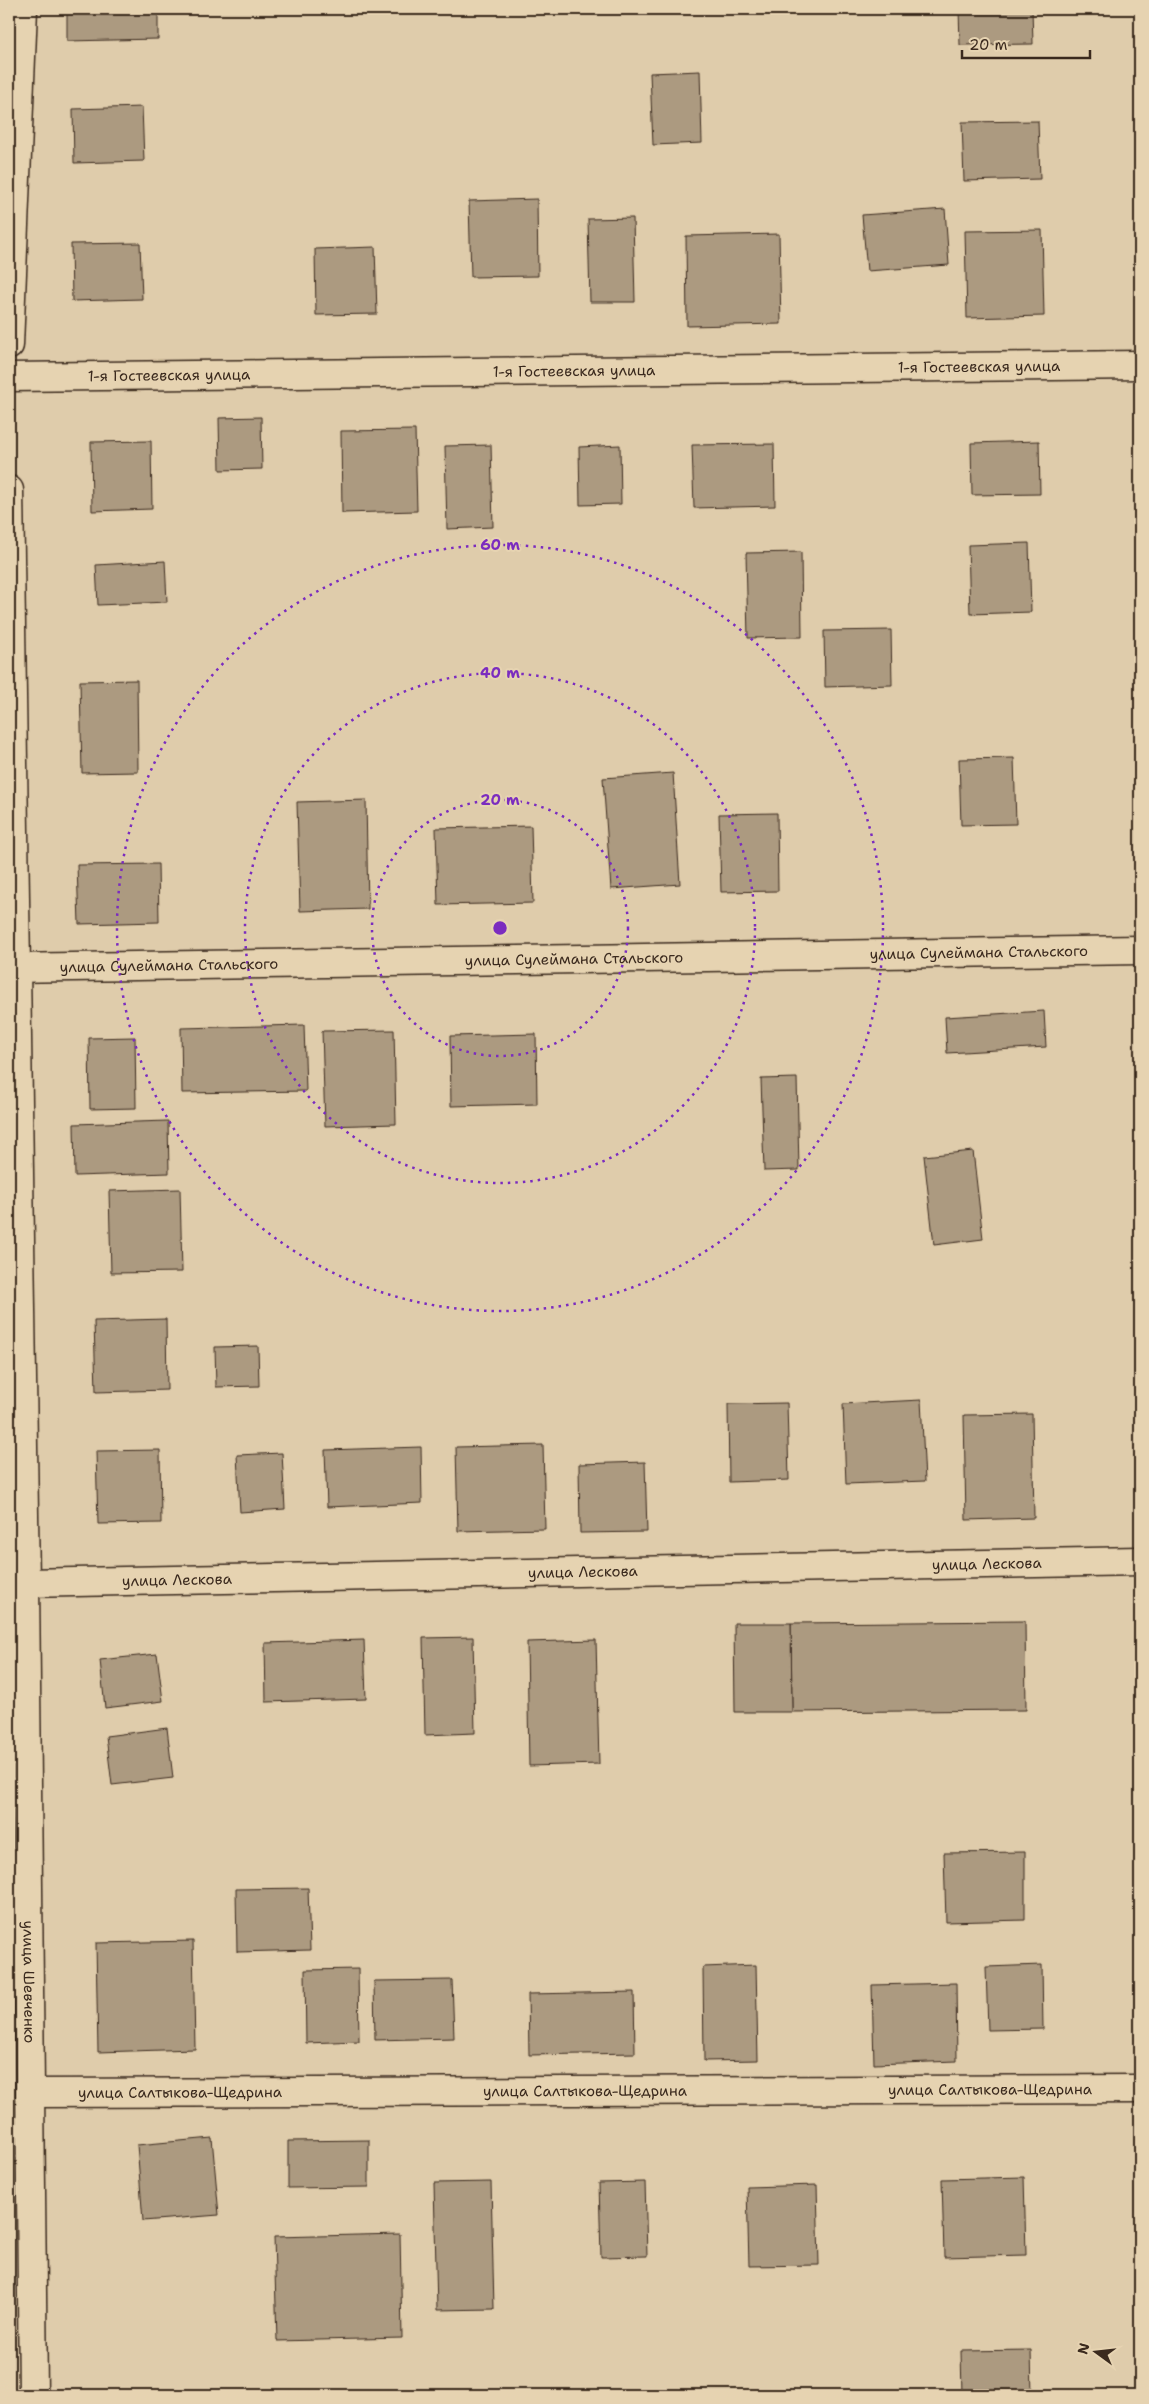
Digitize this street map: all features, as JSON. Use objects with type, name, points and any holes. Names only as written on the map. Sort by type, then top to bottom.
[{"type":"street","points":[[9,345],[23,9]]},
{"type":"street","name":"1-я Гостеевская улица","points":[[9,377],[1140,365]]},
{"type":"street","name":"улица Шевченко","points":[[9,490],[12,968],[25,1583],[33,2395]]},
{"type":"street","name":"улица Сулеймана Стальского","points":[[12,968],[1140,950]]},
{"type":"street","name":"улица Лескова","points":[[25,1583],[1140,1561]]},
{"type":"street","name":"улица Салтыкова-Щедрина","points":[[30,2093],[1140,2089]]},
{"type":"building","points":[[67,9],[158,9],[158,39],[67,41]]},
{"type":"building","points":[[959,9],[1032,9],[1033,44],[960,45]]},
{"type":"building","points":[[700,71],[702,143],[653,145],[650,73]]},
{"type":"building","points":[[142,107],[144,161],[74,163],[73,109]]},
{"type":"building","points":[[1038,121],[1040,179],[964,181],[962,122]]},
{"type":"building","points":[[537,199],[538,276],[471,277],[469,201]]},
{"type":"building","points":[[945,209],[949,265],[867,271],[862,215]]},
{"type":"building","points":[[633,218],[635,302],[590,302],[588,219]]},
{"type":"building","points":[[1042,230],[1044,316],[967,318],[965,231]]},
{"type":"building","points":[[779,234],[781,324],[687,326],[686,236]]},
{"type":"building","points":[[140,243],[142,299],[72,301],[71,244]]},
{"type":"building","points":[[375,247],[377,314],[316,315],[315,249]]},
{"type":"building","points":[[261,417],[262,469],[220,470],[219,418]]},
{"type":"building","points":[[415,430],[417,511],[342,513],[341,431]]},
{"type":"building","points":[[151,441],[152,509],[92,511],[91,442]]},
{"type":"building","points":[[1039,441],[1040,494],[972,495],[971,443]]},
{"type":"building","points":[[774,444],[775,506],[694,508],[692,445]]},
{"type":"building","points":[[491,445],[493,527],[447,529],[445,446]]},
{"type":"building","points":[[620,445],[621,504],[580,505],[579,447]]},
{"type":"building","points":[[1029,543],[1031,612],[970,614],[968,545]]},
{"type":"building","points":[[801,552],[802,637],[748,638],[746,553]]},
{"type":"building","points":[[165,561],[167,602],[98,605],[96,565]]},
{"type":"building","points":[[891,630],[892,685],[825,687],[824,631]]},
{"type":"building","points":[[137,680],[138,772],[82,773],[80,681]]},
{"type":"building","points":[[1014,758],[1016,824],[961,825],[959,759]]},
{"type":"building","points":[[673,773],[680,884],[611,889],[603,778]]},
{"type":"building","points":[[366,800],[368,909],[300,911],[297,802]]},
{"type":"building","points":[[777,813],[778,891],[721,892],[719,814]]},
{"type":"building","points":[[531,826],[533,903],[438,905],[436,828]]},
{"type":"building","points":[[158,864],[159,922],[79,924],[77,865]]},
{"type":"building","points":[[1044,1011],[1046,1047],[947,1053],[945,1017]]},
{"type":"building","points":[[304,1025],[306,1091],[182,1093],[181,1028]]},
{"type":"building","points":[[394,1030],[396,1124],[325,1126],[322,1031]]},
{"type":"building","points":[[536,1034],[537,1104],[451,1106],[450,1036]]},
{"type":"building","points":[[135,1037],[136,1108],[90,1109],[89,1038]]},
{"type":"building","points":[[797,1078],[799,1170],[764,1171],[761,1079]]},
{"type":"building","points":[[168,1121],[169,1173],[75,1176],[74,1124]]},
{"type":"building","points":[[973,1151],[983,1239],[934,1245],[924,1156]]},
{"type":"building","points":[[180,1189],[182,1272],[111,1273],[109,1191]]},
{"type":"building","points":[[166,1319],[167,1390],[96,1392],[94,1321]]},
{"type":"building","points":[[258,1346],[259,1386],[216,1387],[215,1347]]},
{"type":"building","points":[[921,1400],[925,1481],[846,1484],[843,1404]]},
{"type":"building","points":[[787,1403],[789,1480],[729,1482],[728,1404]]},
{"type":"building","points":[[1032,1414],[1034,1518],[966,1520],[964,1415]]},
{"type":"building","points":[[543,1445],[545,1529],[458,1531],[456,1447]]},
{"type":"building","points":[[421,1447],[422,1503],[327,1507],[325,1450]]},
{"type":"building","points":[[160,1450],[161,1523],[98,1524],[96,1451]]},
{"type":"building","points":[[282,1453],[285,1509],[240,1512],[237,1455]]},
{"type":"building","points":[[645,1462],[647,1532],[580,1533],[579,1464]]},
{"type":"building","points":[[1025,1621],[1026,1710],[792,1712],[791,1623]]},
{"type":"building","points":[[734,1623],[791,1623],[792,1712],[735,1712]]},
{"type":"building","points":[[473,1637],[475,1733],[425,1735],[423,1638]]},
{"type":"building","points":[[364,1640],[366,1699],[266,1702],[265,1643]]},
{"type":"building","points":[[596,1640],[599,1764],[529,1766],[527,1642]]},
{"type":"building","points":[[157,1654],[163,1701],[105,1708],[100,1660]]},
{"type":"building","points":[[167,1728],[173,1778],[112,1785],[106,1736]]},
{"type":"building","points":[[1025,1852],[1025,1920],[946,1922],[944,1853]]},
{"type":"building","points":[[308,1888],[310,1950],[237,1952],[236,1889]]},
{"type":"building","points":[[193,1941],[195,2049],[98,2052],[96,1943]]},
{"type":"building","points":[[756,1965],[758,2060],[704,2061],[703,1967]]},
{"type":"building","points":[[1042,1965],[1043,2029],[988,2030],[986,1967]]},
{"type":"building","points":[[358,1969],[359,2041],[306,2043],[305,1970]]},
{"type":"building","points":[[452,1980],[454,2038],[375,2040],[374,1981]]},
{"type":"building","points":[[956,1983],[957,2061],[874,2064],[872,1985]]},
{"type":"building","points":[[634,1992],[635,2053],[529,2055],[528,1994]]},
{"type":"building","points":[[212,2138],[219,2215],[143,2221],[137,2145]]},
{"type":"building","points":[[369,2140],[369,2187],[288,2188],[288,2141]]},
{"type":"building","points":[[1024,2177],[1026,2255],[944,2257],[942,2179]]},
{"type":"building","points":[[491,2182],[494,2309],[437,2310],[434,2183]]},
{"type":"building","points":[[645,2182],[647,2256],[601,2257],[599,2183]]},
{"type":"building","points":[[817,2185],[819,2265],[749,2266],[747,2187]]},
{"type":"building","points":[[400,2234],[402,2338],[277,2341],[274,2237]]},
{"type":"building","points":[[1031,2350],[1032,2395],[962,2395],[961,2351]]}]
